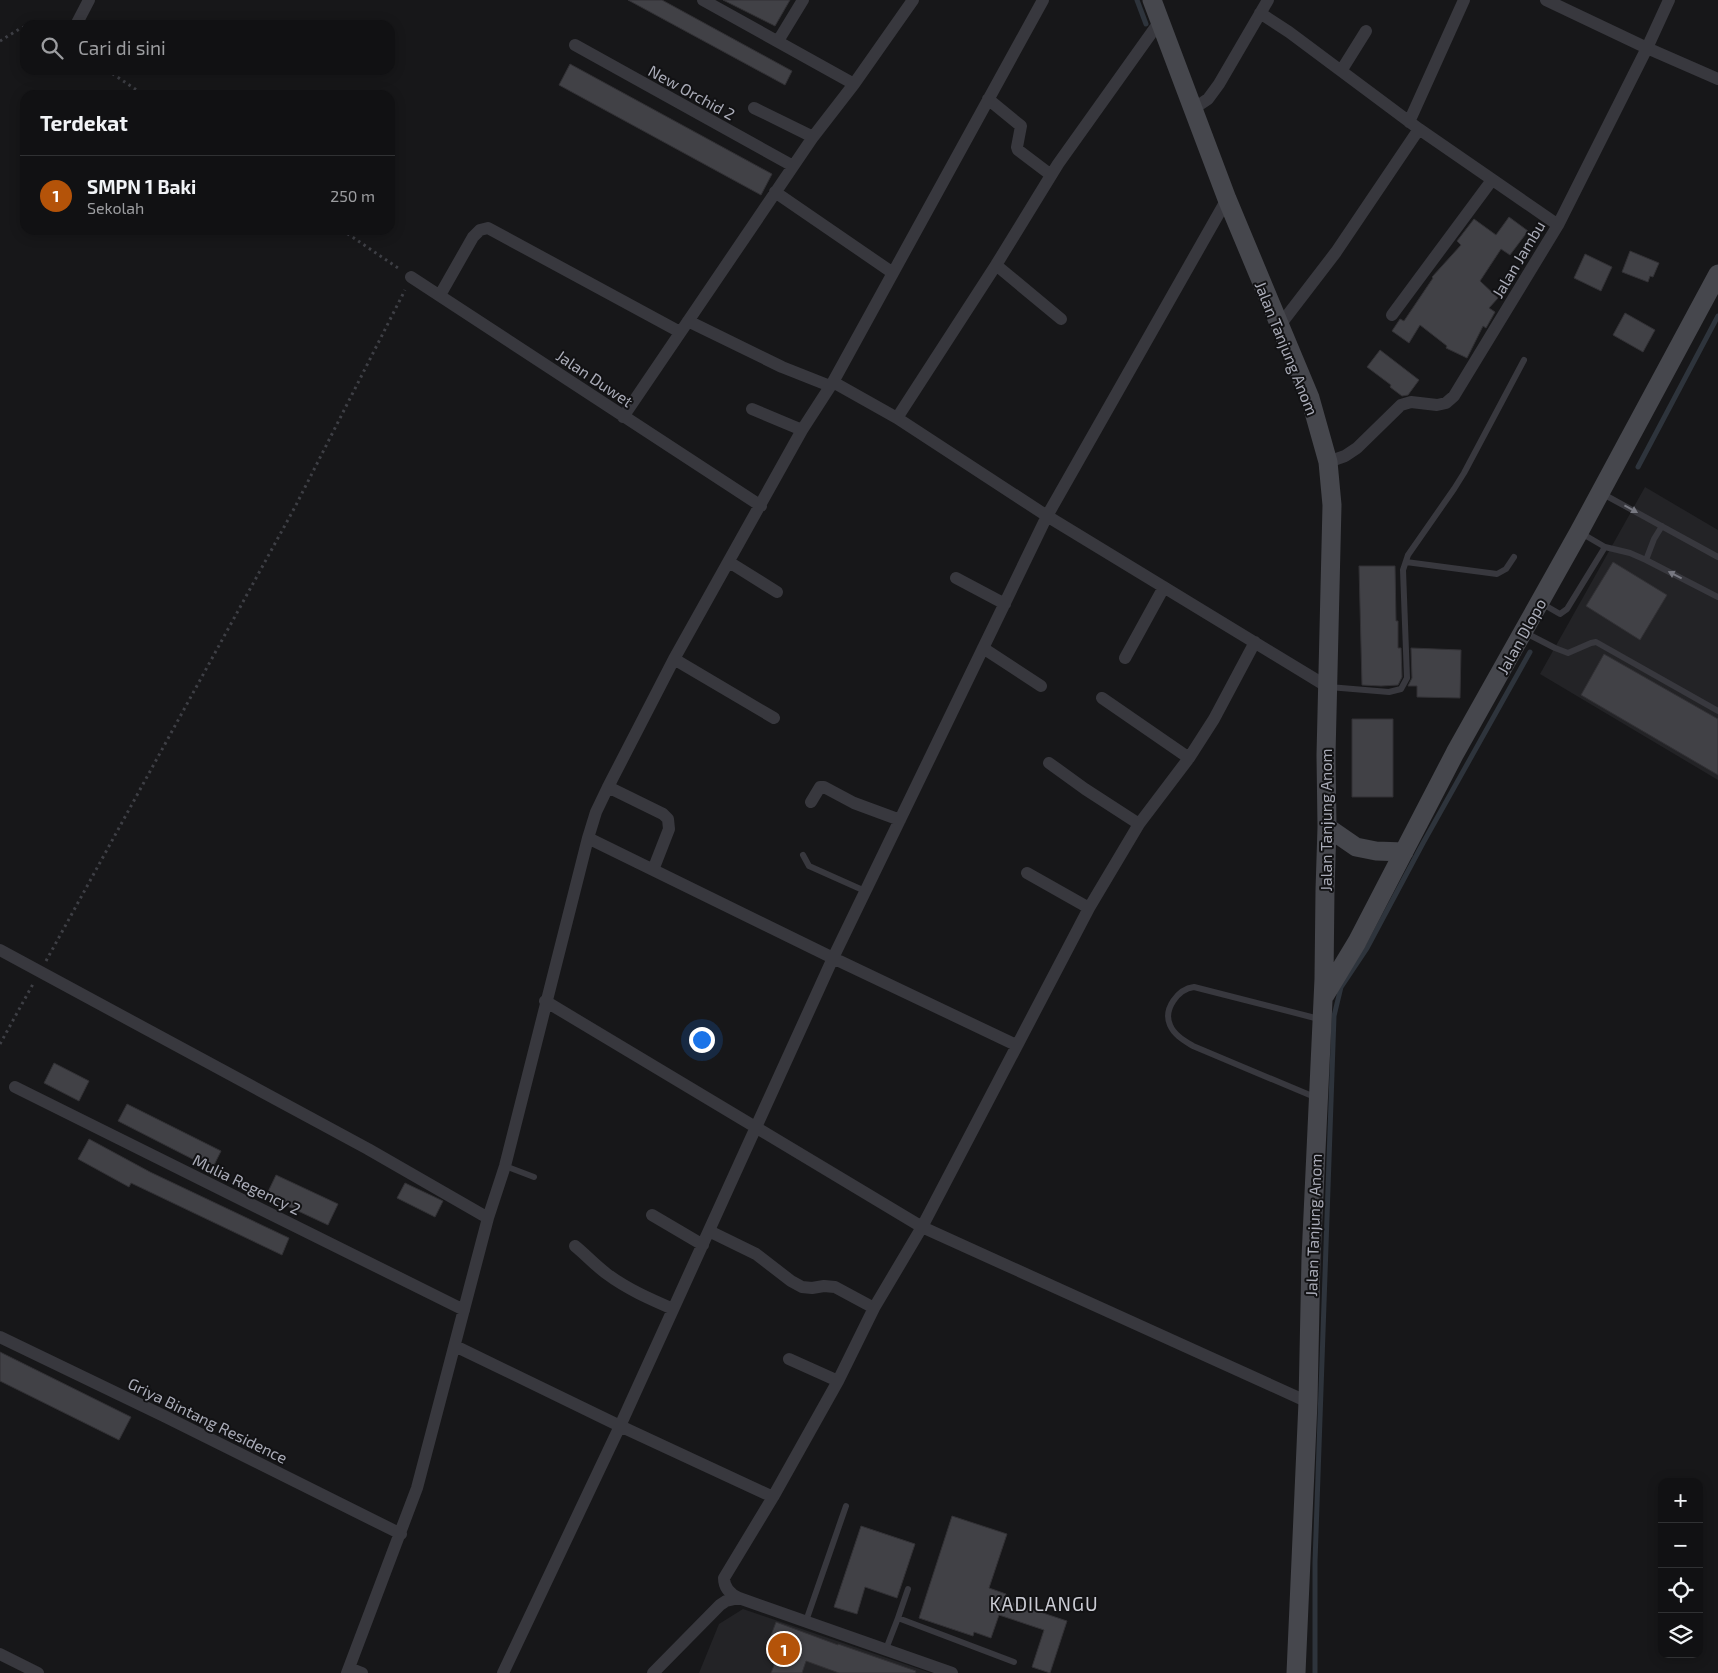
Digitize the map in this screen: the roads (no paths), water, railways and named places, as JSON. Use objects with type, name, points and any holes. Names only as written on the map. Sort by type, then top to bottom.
[{"type":"main road","name":"Jalan Tanjung Anom","points":[[1152,0],[1227,199],[1310,398],[1328,462],[1332,505],[1326,755],[1328,827],[1325,890],[1324,998],[1311,1258],[1308,1402],[1296,1673]]},
{"type":"main road","name":"Jalan Dlopo","points":[[1324,998],[1357,942],[1455,753],[1524,632],[1544,604],[1579,532],[1718,274]]},
{"type":"main road","points":[[1328,827],[1356,847],[1376,851],[1404,852]]},
{"type":"street","points":[[79,20],[89,0]]},
{"type":"street","points":[[703,0],[718,4],[854,84]]},
{"type":"street","points":[[778,41],[804,0]]},
{"type":"street","points":[[623,417],[813,137],[854,84],[913,0]]},
{"type":"street","points":[[362,1673],[348,1670],[417,1488],[488,1218],[504,1166],[545,1001],[596,812],[674,659],[802,430],[831,384],[1043,0]]},
{"type":"street","points":[[1193,109],[1208,99],[1219,84],[1268,0]]},
{"type":"street","points":[[1280,325],[1336,252],[1414,125],[1464,0]]},
{"type":"street","points":[[1546,0],[1718,79]]},
{"type":"street","name":"Jalan Jambu","points":[[1328,462],[1345,456],[1357,448],[1401,405],[1411,402],[1437,405],[1446,403],[1454,396],[1558,225],[1647,48],[1668,0]]},
{"type":"street","points":[[1260,13],[1289,32],[1414,125],[1558,225]]},
{"type":"street","points":[[897,418],[1052,175],[1103,99],[1160,21]]},
{"type":"street","points":[[1342,71],[1366,30]]},
{"type":"street","name":"New Orchid 2","points":[[575,45],[793,166]]},
{"type":"street","points":[[988,99],[1021,126],[1018,150],[1052,175]]},
{"type":"street","points":[[754,108],[813,137]]},
{"type":"street","points":[[1392,315],[1492,180]]},
{"type":"street","points":[[775,192],[893,273]]},
{"type":"street","points":[[503,1673],[620,1426],[833,958],[1047,516],[1227,199]]},
{"type":"street","points":[[440,295],[473,237],[480,230],[488,228],[680,332]]},
{"type":"street","points":[[996,265],[1061,319]]},
{"type":"street","name":"Jalan Duwet","points":[[411,278],[440,295],[761,506]]},
{"type":"street","points":[[688,321],[782,368],[831,384],[897,418],[1047,516],[1328,687]]},
{"type":"street","points":[[752,409],[802,430]]},
{"type":"street","points":[[729,562],[777,592]]},
{"type":"street","points":[[956,578],[1005,604]]},
{"type":"street","points":[[1125,658],[1164,587]]},
{"type":"street","points":[[952,1673],[806,1620],[738,1598],[729,1592],[724,1583],[724,1578],[773,1497],[838,1382],[874,1308],[922,1227],[1089,908],[1139,824],[1189,758],[1214,720],[1255,642]]},
{"type":"street","points":[[984,648],[1041,686]]},
{"type":"street","points":[[674,659],[774,718]]},
{"type":"street","points":[[1102,698],[1189,758]]},
{"type":"street","points":[[1049,763],[1139,824]]},
{"type":"street","points":[[608,787],[663,814],[668,819],[669,829],[653,870]]},
{"type":"street","points":[[811,802],[820,787],[824,787],[854,803],[900,820]]},
{"type":"street","points":[[588,838],[1016,1045]]},
{"type":"street","points":[[1027,874],[1089,908]]},
{"type":"street","points":[[0,950],[368,1149],[488,1218]]},
{"type":"street","points":[[545,1001],[922,1227],[1308,1402]]},
{"type":"street","name":"Mulia Regency 2","points":[[15,1087],[464,1310]]},
{"type":"street","points":[[652,1215],[703,1245]]},
{"type":"street","points":[[709,1231],[756,1254],[802,1288],[835,1287],[874,1308]]},
{"type":"street","points":[[575,1246],[606,1274],[620,1283],[673,1309]]},
{"type":"street","name":"Griya Bintang Residence","points":[[0,1337],[401,1534]]},
{"type":"street","points":[[455,1346],[773,1497]]},
{"type":"street","points":[[789,1359],[838,1382]]},
{"type":"street","points":[[653,1673],[720,1605],[738,1598]]},
{"type":"street","points":[[0,1654],[38,1673]]},
{"type":"lane","points":[[1328,687],[1389,692],[1401,689],[1407,678],[1403,570],[1408,554],[1454,489],[1524,360]]},
{"type":"lane","points":[[1601,492],[1718,557]]},
{"type":"lane","points":[[1646,560],[1662,526]]},
{"type":"lane","points":[[1579,532],[1605,547],[1630,553],[1646,560],[1718,597]]},
{"type":"lane","points":[[1544,604],[1560,614],[1567,609],[1605,547]]},
{"type":"lane","points":[[1406,562],[1497,574],[1506,569],[1514,557]]},
{"type":"lane","points":[[1524,632],[1568,653],[1591,642],[1596,642],[1718,711]]},
{"type":"lane","points":[[803,856],[809,866],[865,891]]},
{"type":"lane","points":[[1318,1098],[1193,1046],[1180,1037],[1171,1027],[1168,1018],[1173,1000],[1184,988],[1194,986],[1322,1020]]},
{"type":"lane","points":[[504,1166],[534,1177]]},
{"type":"lane","points":[[806,1620],[846,1506]]},
{"type":"lane","points":[[886,1649],[908,1589]]},
{"type":"lane","points":[[898,1618],[1014,1662]]},
{"type":"waterway","points":[[1137,0],[1146,24]]},
{"type":"waterway","points":[[1638,467],[1718,316]]},
{"type":"waterway","points":[[1315,1673],[1315,1562],[1334,1016],[1341,987],[1367,948],[1423,843],[1530,652]]},
{"type":"place","name":"SMPN 1 Baki","points":[[784,1649]]},
{"type":"district","name":"KADILANGU","points":[[1044,1603]]}]
